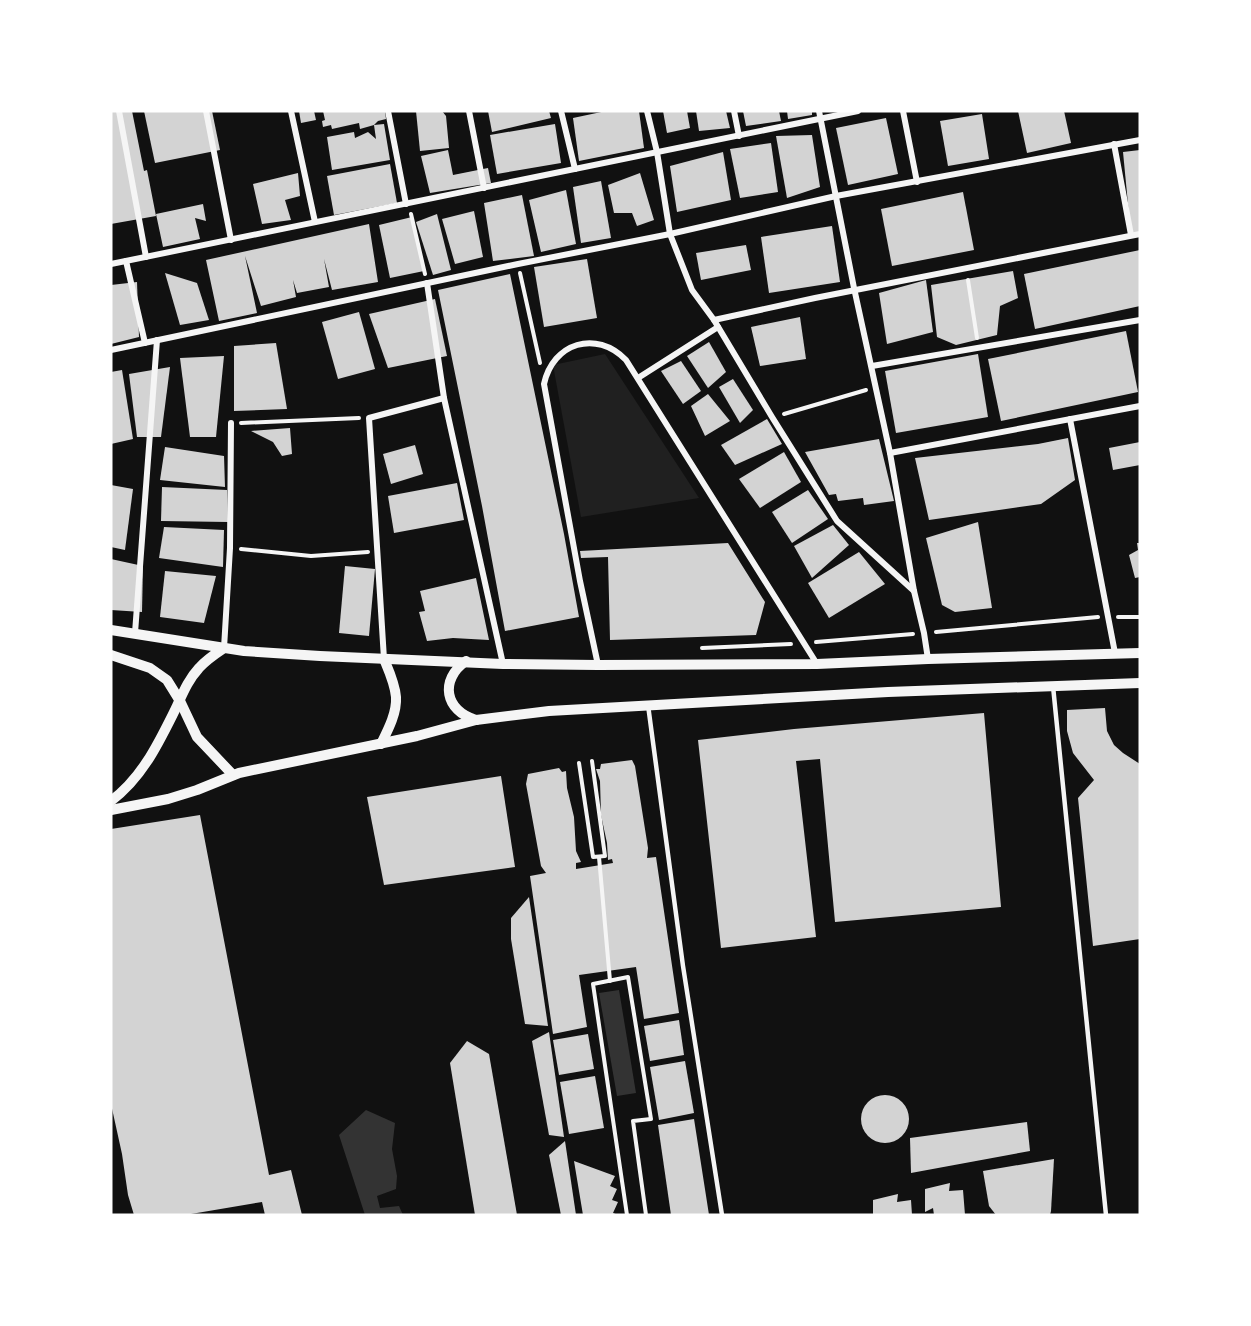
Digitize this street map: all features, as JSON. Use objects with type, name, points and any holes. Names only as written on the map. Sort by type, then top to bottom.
[{"type":"street","points":[[119,111],[146,257]]},
{"type":"street","points":[[206,111],[231,240]]},
{"type":"street","points":[[291,111],[315,222]]},
{"type":"street","points":[[388,111],[406,204]]},
{"type":"street","points":[[469,111],[484,188]]},
{"type":"street","points":[[561,111],[575,169]]},
{"type":"street","points":[[647,111],[657,152],[670,234],[692,290],[714,320],[837,521],[914,591]]},
{"type":"street","points":[[734,111],[739,136]]},
{"type":"street","points":[[819,111],[877,387],[928,659]]},
{"type":"street","points":[[111,264],[858,111]]},
{"type":"street","points":[[903,111],[917,182]]},
{"type":"street","points":[[111,350],[670,234],[836,196],[1140,140]]},
{"type":"street","points":[[1114,144],[1131,235]]},
{"type":"street","points":[[714,320],[1140,234]]},
{"type":"street","points":[[126,261],[145,343]]},
{"type":"street","points":[[427,283],[444,398],[503,664]]},
{"type":"street","points":[[872,366],[1140,320]]},
{"type":"street","points":[[638,378],[718,327]]},
{"type":"street","points":[[135,633],[157,340]]},
{"type":"street","points":[[598,665],[580,581],[544,384],[551,365],[564,351],[592,343],[611,348],[626,360],[817,664]]},
{"type":"street","points":[[381,744],[389,728],[396,697],[384,659],[369,418],[444,398]]},
{"type":"street","points":[[890,453],[1140,406]]},
{"type":"street","points":[[1070,419],[1115,653]]},
{"type":"street","points":[[224,648],[230,548],[231,423]]},
{"type":"street","points":[[111,630],[244,651],[503,664],[817,664],[1140,653]]},
{"type":"street","points":[[111,801],[124,792],[140,774],[156,748],[186,685],[198,668],[224,648]]},
{"type":"street","points":[[111,655],[150,668],[167,680],[197,737],[233,775]]},
{"type":"street","points":[[466,661],[452,675],[449,694],[458,712],[476,720]]},
{"type":"street","points":[[111,810],[178,796],[233,775],[417,736],[476,720],[549,711],[648,705],[888,692],[1140,683]]},
{"type":"lane","points":[[1053,685],[1106,1215]]},
{"type":"lane","points":[[648,705],[682,966],[722,1215]]},
{"type":"path","points":[[406,204],[412,217],[427,283]]},
{"type":"path","points":[[518,264],[544,384]]},
{"type":"path","points":[[966,268],[979,347]]},
{"type":"path","points":[[772,417],[877,387]]},
{"type":"path","points":[[231,423],[369,418]]},
{"type":"path","points":[[230,548],[311,556],[377,552]]},
{"type":"path","points":[[700,648],[804,643],[1108,616],[1140,617]]},
{"type":"path","points":[[579,763],[593,857],[599,857],[605,856],[592,761]]},
{"type":"path","points":[[599,857],[610,981]]},
{"type":"path","points":[[627,1215],[593,984],[628,977],[651,1119],[633,1121],[646,1215]]},
{"type":"shaded area","points":[[605,354],[699,498],[581,517],[553,365]]},
{"type":"shaded area","points":[[619,990],[636,1093],[617,1096],[599,993]]},
{"type":"shaded area","points":[[366,1110],[395,1123],[392,1149],[397,1176],[396,1189],[377,1196],[380,1208],[399,1206],[403,1215],[365,1215],[339,1135]]},
{"type":"building","points":[[111,111],[132,111],[156,216],[111,224]]},
{"type":"building","points":[[144,111],[212,111],[220,150],[155,163]]},
{"type":"building","points":[[299,111],[314,111],[316,120],[301,123]]},
{"type":"building","points":[[323,111],[385,111],[386,119],[360,129],[359,123],[332,129],[331,125],[323,127],[322,121],[325,120]]},
{"type":"building","points":[[416,111],[442,111],[446,116],[449,148],[420,151]]},
{"type":"building","points":[[488,111],[549,111],[551,118],[492,132]]},
{"type":"building","points":[[606,111],[639,111],[644,148],[579,161],[573,118]]},
{"type":"building","points":[[663,111],[687,111],[690,128],[667,133]]},
{"type":"building","points":[[696,111],[726,111],[730,128],[699,131]]},
{"type":"building","points":[[743,111],[779,111],[781,121],[746,126]]},
{"type":"building","points":[[787,111],[812,111],[812,115],[788,119]]},
{"type":"building","points":[[1018,111],[1064,111],[1071,143],[1027,153]]},
{"type":"building","points":[[982,114],[989,159],[948,166],[940,121]]},
{"type":"building","points":[[886,118],[898,174],[848,185],[836,128]]},
{"type":"building","points":[[384,124],[390,160],[332,170],[327,137],[354,132],[355,138],[368,132],[376,139],[374,125]]},
{"type":"building","points":[[555,124],[561,163],[497,174],[490,135]]},
{"type":"building","points":[[812,135],[820,187],[787,198],[776,136]]},
{"type":"building","points":[[771,143],[778,192],[740,198],[730,149]]},
{"type":"building","points":[[448,150],[453,175],[488,168],[491,183],[430,193],[421,156]]},
{"type":"building","points":[[1140,150],[1140,234],[1131,235],[1123,152]]},
{"type":"building","points":[[723,152],[731,200],[677,212],[670,166]]},
{"type":"building","points":[[390,164],[397,203],[334,215],[327,176]]},
{"type":"building","points":[[298,173],[300,196],[285,200],[291,220],[262,224],[253,184]]},
{"type":"building","points":[[640,173],[654,220],[637,226],[632,213],[614,213],[608,185]]},
{"type":"building","points":[[601,181],[611,238],[581,243],[573,187]]},
{"type":"building","points":[[566,190],[576,244],[541,252],[529,200]]},
{"type":"building","points":[[963,192],[974,250],[892,266],[881,209]]},
{"type":"building","points":[[522,195],[534,256],[493,261],[484,203]]},
{"type":"building","points":[[203,204],[206,221],[195,218],[200,239],[163,247],[156,214]]},
{"type":"building","points":[[474,211],[483,257],[455,264],[442,219]]},
{"type":"building","points":[[437,214],[451,270],[433,275],[416,222]]},
{"type":"building","points":[[412,217],[424,271],[390,278],[379,225]]},
{"type":"building","points":[[369,224],[378,282],[332,290],[324,259],[329,287],[297,293],[293,280],[296,297],[261,306],[245,256],[257,313],[219,321],[206,260]]},
{"type":"building","points":[[832,226],[840,282],[769,293],[761,237]]},
{"type":"building","points":[[746,245],[751,270],[701,280],[696,253]]},
{"type":"building","points":[[1140,250],[1140,306],[1035,329],[1024,274]]},
{"type":"building","points":[[587,259],[597,318],[544,327],[534,267]]},
{"type":"building","points":[[1013,271],[1018,298],[1000,306],[997,335],[956,345],[937,337],[931,285]]},
{"type":"building","points":[[165,273],[197,283],[209,320],[180,325]]},
{"type":"building","points":[[510,274],[579,617],[505,631],[438,290]]},
{"type":"building","points":[[926,280],[933,332],[887,344],[879,293]]},
{"type":"building","points":[[137,282],[139,337],[111,344],[111,285]]},
{"type":"building","points":[[435,299],[447,356],[388,368],[369,314]]},
{"type":"building","points":[[359,312],[375,369],[338,379],[322,322]]},
{"type":"building","points":[[800,317],[806,359],[760,366],[751,327]]},
{"type":"building","points":[[1126,331],[1138,392],[1001,421],[988,359]]},
{"type":"building","points":[[709,342],[726,372],[708,388],[687,356]]},
{"type":"building","points":[[276,343],[287,409],[234,411],[234,346]]},
{"type":"building","points":[[978,354],[988,417],[896,433],[885,371]]},
{"type":"building","points":[[224,356],[216,437],[190,437],[180,358]]},
{"type":"building","points":[[681,361],[701,391],[683,404],[661,371]]},
{"type":"building","points":[[170,367],[161,437],[137,437],[129,374]]},
{"type":"building","points":[[122,370],[133,439],[111,444],[111,372]]},
{"type":"building","points":[[733,379],[753,410],[740,423],[719,387]]},
{"type":"building","points":[[708,394],[730,421],[705,436],[691,406]]},
{"type":"building","points":[[767,419],[782,444],[735,465],[721,445]]},
{"type":"building","points":[[290,428],[292,454],[282,456],[273,442],[251,431]]},
{"type":"building","points":[[1068,438],[1075,480],[1041,504],[929,520],[915,458],[1038,444]]},
{"type":"building","points":[[879,439],[894,501],[864,505],[863,498],[838,501],[836,494],[829,495],[805,452]]},
{"type":"building","points":[[1140,442],[1140,465],[1113,470],[1109,448]]},
{"type":"building","points":[[415,445],[423,474],[391,484],[383,454]]},
{"type":"building","points":[[165,447],[224,456],[225,487],[160,480]]},
{"type":"building","points":[[784,452],[801,482],[760,508],[739,479]]},
{"type":"building","points":[[457,483],[464,520],[394,533],[388,496]]},
{"type":"building","points":[[111,485],[133,489],[125,550],[111,547]]},
{"type":"building","points":[[162,487],[227,490],[228,522],[161,521]]},
{"type":"building","points":[[808,490],[828,519],[792,543],[772,512]]},
{"type":"building","points":[[978,522],[992,608],[955,612],[942,605],[926,538]]},
{"type":"building","points":[[833,525],[849,545],[812,578],[794,546]]},
{"type":"building","points":[[164,527],[224,530],[223,567],[159,558]]},
{"type":"building","points":[[728,543],[765,602],[756,635],[610,640],[608,557],[581,558],[580,551]]},
{"type":"building","points":[[1137,543],[1140,543],[1140,577],[1135,578],[1129,555],[1138,550]]},
{"type":"building","points":[[859,552],[885,584],[829,618],[808,583]]},
{"type":"building","points":[[111,559],[143,566],[142,612],[111,610]]},
{"type":"building","points":[[345,566],[375,569],[369,636],[339,633]]},
{"type":"building","points":[[165,571],[216,576],[204,623],[160,617]]},
{"type":"building","points":[[476,578],[489,640],[453,638],[427,641],[419,612],[425,611],[420,591]]},
{"type":"building","points":[[1105,708],[1107,731],[1114,745],[1140,764],[1140,939],[1093,946],[1078,798],[1094,780],[1073,753],[1067,731],[1067,710]]},
{"type":"building","points":[[984,713],[1001,907],[835,922],[820,759],[796,761],[816,937],[721,948],[698,740],[794,729]]},
{"type":"building","points":[[632,760],[635,766],[648,848],[647,858],[656,857],[679,1013],[644,1019],[636,967],[579,975],[587,1027],[553,1034],[530,876],[546,873],[541,866],[526,784],[528,774],[559,768],[562,772],[566,771],[567,788],[574,817],[576,851],[581,862],[576,863],[576,869],[613,863],[612,859],[608,860],[601,815],[600,781],[596,769],[600,769],[601,764]]},
{"type":"building","points":[[501,776],[515,867],[384,885],[367,797]]},
{"type":"building","points":[[200,815],[269,1175],[291,1170],[302,1215],[265,1215],[262,1202],[185,1215],[134,1215],[128,1195],[111,1104],[111,829]]},
{"type":"building","points":[[529,897],[548,1026],[525,1024],[511,939],[511,918]]},
{"type":"building","points":[[679,1020],[684,1055],[650,1061],[644,1026]]},
{"type":"building","points":[[549,1032],[564,1137],[549,1135],[532,1041]]},
{"type":"building","points":[[588,1034],[594,1069],[559,1075],[553,1040]]},
{"type":"building","points":[[467,1041],[489,1054],[517,1215],[475,1215],[450,1063]]},
{"type":"building","points":[[685,1061],[694,1113],[659,1120],[650,1067]]},
{"type":"building","points":[[595,1076],[604,1128],[569,1134],[560,1082]]},
{"type":"building","points":[[885,1095],[902,1102],[909,1119],[902,1136],[885,1143],[868,1136],[861,1119],[868,1102]]},
{"type":"building","points":[[694,1119],[709,1215],[671,1215],[658,1125]]},
{"type":"building","points":[[1027,1122],[1030,1151],[911,1173],[910,1138]]},
{"type":"building","points":[[565,1141],[576,1215],[561,1215],[549,1155]]},
{"type":"building","points":[[1054,1159],[1050,1215],[996,1215],[989,1206],[983,1171]]},
{"type":"building","points":[[574,1161],[615,1176],[610,1186],[617,1189],[612,1200],[618,1202],[613,1213],[618,1215],[583,1215]]},
{"type":"building","points":[[950,1183],[949,1191],[963,1190],[965,1215],[934,1215],[933,1208],[925,1212],[925,1189]]},
{"type":"building","points":[[898,1194],[897,1202],[911,1200],[912,1215],[873,1215],[873,1200]]}]
